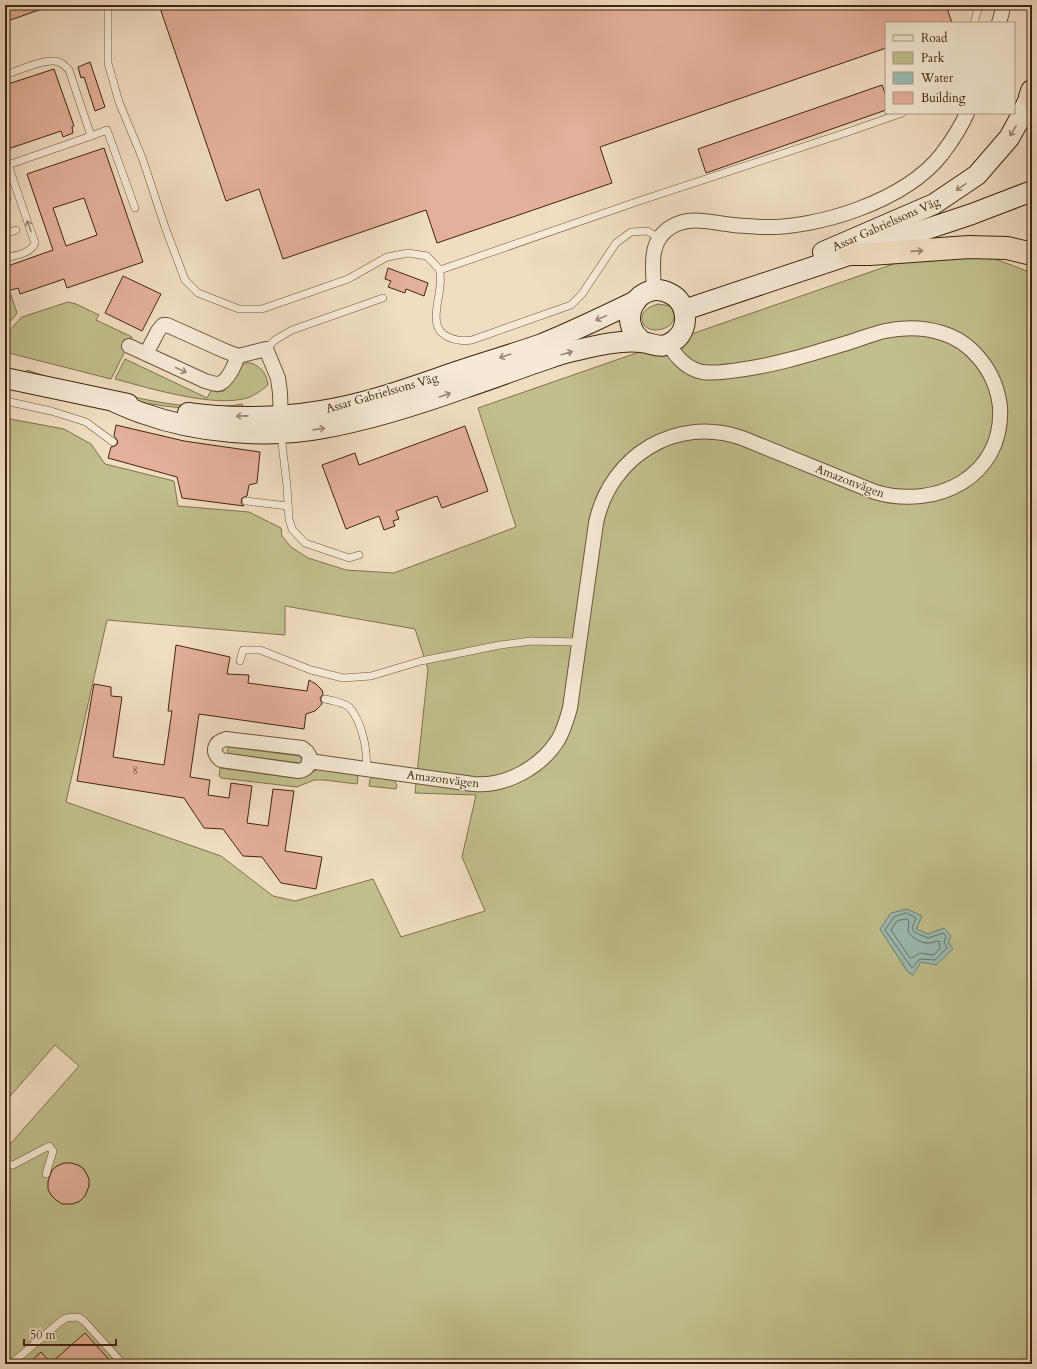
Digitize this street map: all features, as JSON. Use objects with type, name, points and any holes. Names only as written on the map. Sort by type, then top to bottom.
[{"type":"highway","points":[[850,254],[969,247],[1007,248],[1032,254]]},
{"type":"street","points":[[999,22],[1002,5]]},
{"type":"street","name":"Assar Gabrielssons Väg","points":[[773,281],[820,253],[934,204],[977,175],[1009,138],[1031,94]]},
{"type":"street","points":[[654,290],[653,254],[655,246],[663,233],[672,226],[692,220],[755,226],[786,226],[825,219],[858,209],[891,195],[926,170],[941,155],[966,114]]},
{"type":"street","name":"Assar Gabrielssons Väg","points":[[684,310],[972,214],[1032,191]]},
{"type":"street","points":[[654,290],[664,291],[673,295],[680,301],[685,316],[683,330],[679,335],[668,344],[658,346],[643,342],[634,334],[630,323],[630,311],[636,300],[642,295],[654,290]]},
{"type":"street","name":"Assar Gabrielssons Väg","points":[[5,378],[116,402],[142,413],[162,419],[206,429],[250,433],[320,411],[395,393],[542,344],[636,300]]},
{"type":"street","points":[[146,354],[158,331],[163,325],[167,324],[238,356],[266,349],[278,378],[281,424]]},
{"type":"street","name":"Amazonvägen","points":[[309,761],[478,784],[501,781],[526,770],[548,752],[563,730],[568,718],[573,693],[596,523],[602,502],[608,487],[621,470],[639,453],[656,443],[667,438],[687,433],[721,432],[742,438],[875,492],[897,497],[914,497],[947,490],[957,486],[970,477],[988,456],[998,430],[1000,420],[998,398],[989,371],[975,353],[967,346],[944,333],[916,328],[885,331],[767,366],[731,372],[702,372],[692,368],[680,360],[668,344]]},
{"type":"street","name":"Assar Gabrielssons Väg","points":[[281,424],[323,429],[373,418],[571,351],[621,341],[643,342]]},
{"type":"street","points":[[129,346],[205,381],[215,384],[220,383],[227,376],[238,356]]},
{"type":"street","points":[[226,739],[302,748],[310,757],[309,761],[308,767],[299,771],[222,760],[217,757],[215,752],[217,744],[221,740],[226,739]]},
{"type":"lane","points":[[108,5],[108,63],[119,102],[143,160],[165,227],[185,280],[198,293],[239,310],[262,309],[348,279],[387,257],[408,253],[427,256],[440,270],[440,286],[436,310],[437,325],[442,334],[461,342],[472,340],[571,304],[582,294],[616,243],[631,232],[647,232],[660,238]]},
{"type":"lane","points":[[974,22],[979,5]]},
{"type":"lane","points":[[5,75],[49,61],[59,62],[65,65],[69,70],[91,136]]},
{"type":"lane","points":[[440,270],[636,202],[899,114]]},
{"type":"lane","points":[[5,258],[30,251],[35,243],[6,166],[107,130],[135,208]]},
{"type":"lane","points":[[5,234],[16,230]]},
{"type":"lane","points":[[266,349],[275,340],[292,330],[383,298]]},
{"type":"lane","points":[[5,399],[10,402],[51,411],[86,422],[113,442]]},
{"type":"lane","points":[[281,424],[289,518],[292,529],[305,543],[349,558],[359,555]]},
{"type":"lane","points":[[246,501],[288,506]]},
{"type":"lane","points":[[240,661],[243,650],[260,650],[318,672],[343,678],[372,676],[421,661],[531,640],[580,642]]},
{"type":"lane","points":[[325,699],[338,702],[348,707],[356,719],[367,750],[366,769]]},
{"type":"lane","points":[[5,1164],[13,1165],[49,1146],[53,1151],[46,1174]]},
{"type":"lane","points":[[11,1364],[60,1322],[66,1318],[78,1317],[84,1321],[123,1364]]},
{"type":"green space","points":[[954,243],[1032,273],[1032,1364],[5,1364],[5,1150],[79,1066],[55,1045],[5,1102],[5,418],[64,429],[91,444],[105,464],[174,481],[178,506],[249,512],[281,528],[282,536],[291,547],[308,558],[346,570],[394,573],[516,527],[478,408]],"holes":[[[285,606],[415,629],[428,669],[415,793],[476,795],[462,857],[485,911],[401,937],[373,879],[295,901],[273,896],[221,856],[66,802],[107,620],[285,635]],[[922,916],[916,929],[928,935],[913,975],[908,972],[880,929]]]},
{"type":"green space","points":[[10,292],[17,313],[5,328],[5,293]]},
{"type":"green space","points":[[68,302],[76,304],[99,315],[96,320],[132,337],[111,379],[5,352],[5,335],[22,317]]},
{"type":"green space","points":[[658,304],[670,306],[674,314],[673,321],[669,326],[663,329],[649,329],[644,325],[642,315],[647,309]]},
{"type":"green space","points":[[125,359],[207,398],[212,389],[216,392],[224,391],[241,366],[246,363],[251,363],[262,370],[268,385],[250,397],[233,400],[217,401],[181,396],[115,379]]},
{"type":"green space","points":[[27,370],[61,380],[168,404],[206,407],[242,404],[244,409],[191,409],[139,402],[26,373]]},
{"type":"green space","points":[[230,747],[300,756],[303,761],[300,763],[230,754],[227,751]]},
{"type":"green space","points":[[220,768],[294,778],[306,776],[318,769],[357,775],[358,779],[357,784],[314,780],[297,787],[221,778],[219,776]]},
{"type":"green space","points":[[373,777],[394,780],[397,785],[396,789],[369,786],[370,779]]},
{"type":"water","points":[[907,909],[922,916],[916,929],[928,934],[944,928],[951,936],[948,942],[953,949],[936,965],[921,962],[913,975],[908,972],[880,929],[891,913]]},
{"type":"building","points":[[5,5],[50,5],[50,6],[5,22]]},
{"type":"building","points":[[159,5],[946,5],[952,22],[885,22],[885,48],[600,147],[612,183],[437,243],[426,210],[283,259],[259,189],[226,201]]},
{"type":"building","points":[[90,62],[105,107],[95,111],[84,77],[81,78],[78,67]]},
{"type":"building","points":[[54,69],[74,126],[72,127],[73,133],[63,137],[61,131],[5,150],[5,85]]},
{"type":"building","points":[[882,85],[885,93],[885,110],[706,173],[698,149]]},
{"type":"building","points":[[104,148],[143,262],[67,288],[64,279],[20,294],[18,288],[5,292],[5,267],[53,250],[27,174]],"holes":[[[84,198],[97,235],[66,246],[53,208]]]},
{"type":"building","points":[[388,268],[428,283],[424,296],[406,289],[405,293],[388,287],[391,281],[385,279]]},
{"type":"building","points":[[123,276],[161,294],[142,331],[105,313]]},
{"type":"building","points":[[116,425],[184,441],[260,452],[257,483],[249,485],[247,496],[242,498],[241,503],[244,506],[182,498],[177,477],[108,458],[111,447],[118,443],[114,436]]},
{"type":"building","points":[[465,426],[488,491],[442,508],[437,496],[396,511],[399,519],[393,521],[395,526],[384,530],[379,516],[346,529],[322,465],[355,453],[359,465]]},
{"type":"building","points":[[176,645],[230,657],[227,674],[249,675],[248,683],[307,691],[309,680],[322,690],[323,694],[320,698],[322,704],[315,711],[306,714],[304,729],[199,714],[190,777],[210,780],[208,795],[229,798],[231,783],[252,786],[247,823],[268,826],[273,789],[294,791],[285,851],[322,857],[316,889],[281,883],[262,857],[243,856],[223,829],[204,828],[184,798],[77,781],[94,684],[111,687],[111,696],[122,697],[113,757],[164,765],[172,711],[168,711]]},
{"type":"building","points":[[64,1163],[78,1165],[84,1169],[89,1179],[89,1186],[85,1196],[80,1201],[73,1204],[62,1204],[51,1195],[48,1189],[48,1181],[52,1170]]},
{"type":"building","points":[[85,1333],[113,1364],[28,1364],[41,1352],[51,1363]]}]
